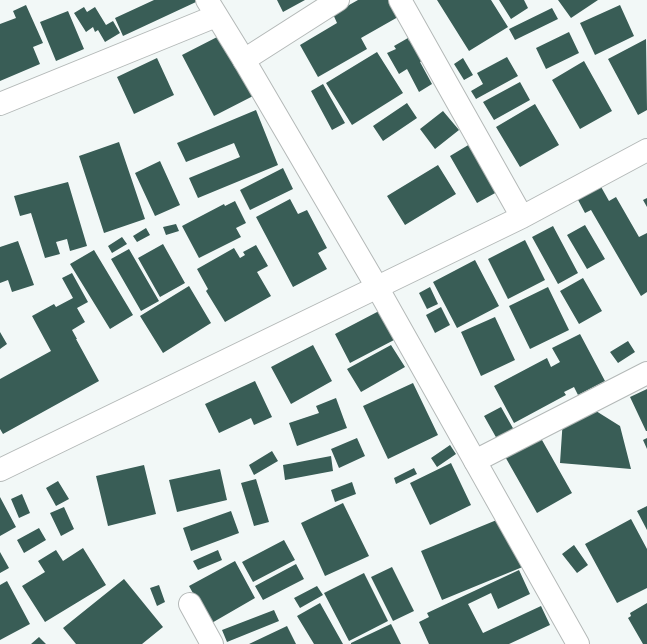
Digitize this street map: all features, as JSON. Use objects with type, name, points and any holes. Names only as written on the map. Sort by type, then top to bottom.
[{"type":"street","points":[[244,60],[338,0]]},
{"type":"street","points":[[400,0],[522,217]]},
{"type":"street","points":[[0,104],[211,8],[244,60],[377,287],[578,644]]},
{"type":"street","points":[[0,470],[522,217],[647,150]]},
{"type":"street","points":[[475,461],[647,373]]},
{"type":"street","points":[[190,604],[212,644]]},
{"type":"building","points":[[154,0],[195,0],[196,2],[123,36],[115,18]]},
{"type":"building","points":[[277,0],[305,0],[283,12]]},
{"type":"building","points":[[358,0],[388,0],[398,17],[361,38],[367,49],[318,77],[300,45],[337,23],[333,14]]},
{"type":"building","points":[[437,0],[491,0],[508,27],[469,51]]},
{"type":"building","points":[[499,0],[524,0],[528,8],[511,19]]},
{"type":"building","points":[[558,0],[598,0],[571,18]]},
{"type":"building","points":[[26,5],[43,43],[33,47],[40,64],[0,81],[0,24],[16,18],[13,11]]},
{"type":"building","points":[[620,5],[634,36],[595,55],[580,23]]},
{"type":"building","points":[[84,7],[87,12],[95,7],[106,25],[113,21],[120,33],[105,42],[98,30],[95,32],[93,27],[86,32],[74,13]]},
{"type":"building","points":[[552,8],[558,19],[515,40],[509,29]]},
{"type":"building","points":[[68,11],[84,49],[56,61],[40,22]]},
{"type":"building","points":[[569,32],[579,53],[546,69],[536,48]]},
{"type":"building","points":[[223,34],[255,95],[214,116],[182,55]]},
{"type":"building","points":[[418,36],[430,57],[420,62],[432,84],[419,92],[407,69],[399,74],[387,53],[396,49],[394,46],[408,38],[409,41]]},
{"type":"building","points":[[646,39],[647,110],[638,115],[608,59]]},
{"type":"building","points":[[377,52],[403,93],[352,125],[326,83]]},
{"type":"building","points":[[507,57],[518,76],[476,99],[471,91],[483,84],[477,73]]},
{"type":"building","points":[[157,58],[174,95],[134,114],[117,77]]},
{"type":"building","points":[[463,58],[473,75],[464,80],[454,64]]},
{"type":"building","points":[[584,61],[612,111],[580,129],[552,80]]},
{"type":"building","points":[[520,82],[530,100],[494,120],[483,102]]},
{"type":"building","points":[[323,84],[345,123],[332,130],[311,91]]},
{"type":"building","points":[[407,103],[417,118],[383,141],[373,126]]},
{"type":"building","points":[[535,104],[559,145],[520,167],[496,127]]},
{"type":"building","points":[[256,110],[278,165],[198,198],[189,178],[240,157],[234,143],[186,162],[177,143]]},
{"type":"building","points":[[443,111],[459,130],[435,149],[420,129]]},
{"type":"building","points":[[119,142],[145,219],[104,233],[79,156]]},
{"type":"building","points":[[470,144],[497,192],[477,203],[450,156]]},
{"type":"building","points":[[160,161],[180,205],[155,216],[135,173]]},
{"type":"building","points":[[438,165],[456,194],[405,225],[387,196]]},
{"type":"building","points":[[283,168],[293,189],[250,210],[240,190]]},
{"type":"building","points":[[68,182],[87,246],[70,251],[67,239],[56,242],[60,254],[45,258],[31,213],[20,216],[14,196]]},
{"type":"building","points":[[600,185],[609,201],[616,197],[639,237],[647,233],[647,292],[641,296],[591,210],[585,213],[577,198]]},
{"type":"building","points":[[647,198],[647,207],[643,200]]},
{"type":"building","points":[[290,199],[298,214],[307,210],[327,248],[318,253],[327,269],[293,287],[256,217]]},
{"type":"building","points":[[235,201],[246,223],[236,228],[241,237],[199,258],[182,226],[224,204],[225,206]]},
{"type":"building","points":[[176,224],[179,231],[166,235],[163,227]]},
{"type":"building","points":[[585,225],[605,259],[587,269],[567,235]]},
{"type":"building","points":[[553,226],[578,273],[558,284],[532,237]]},
{"type":"building","points":[[146,228],[150,235],[137,242],[133,236]]},
{"type":"building","points":[[122,237],[127,244],[112,253],[108,246]]},
{"type":"building","points":[[525,240],[545,280],[508,299],[488,259]]},
{"type":"building","points":[[18,241],[34,285],[12,292],[8,280],[0,283],[0,247]]},
{"type":"building","points":[[163,244],[185,283],[160,297],[138,258]]},
{"type":"building","points":[[256,245],[268,266],[257,272],[271,296],[225,322],[206,291],[208,289],[197,269],[234,248],[240,258],[245,255],[243,252]]},
{"type":"building","points":[[129,249],[159,301],[141,311],[111,259]]},
{"type":"building","points":[[94,250],[133,315],[110,329],[70,264]]},
{"type":"building","points":[[475,260],[499,306],[457,328],[433,282]]},
{"type":"building","points":[[72,273],[88,302],[77,308],[85,322],[72,330],[99,381],[3,434],[0,429],[0,379],[51,351],[32,316],[54,304],[56,307],[73,298],[62,278]]},
{"type":"building","points":[[583,278],[602,311],[579,324],[560,291]]},
{"type":"building","points":[[189,286],[211,323],[163,353],[140,316]]},
{"type":"building","points":[[430,287],[438,304],[427,309],[419,293]]},
{"type":"building","points":[[548,287],[569,330],[530,349],[509,306]]},
{"type":"building","points":[[441,307],[450,325],[435,333],[426,315]]},
{"type":"building","points":[[379,311],[394,340],[350,363],[335,334]]},
{"type":"building","points":[[495,317],[515,360],[481,376],[461,332]]},
{"type":"building","points":[[0,332],[7,344],[0,349]]},
{"type":"building","points":[[580,334],[605,381],[578,395],[574,387],[564,392],[566,395],[514,423],[494,386],[547,358],[551,367],[560,362],[552,348]]},
{"type":"building","points":[[628,341],[635,352],[618,363],[610,352]]},
{"type":"building","points":[[313,345],[332,381],[291,404],[271,367]]},
{"type":"building","points":[[391,345],[405,367],[361,392],[347,369]]},
{"type":"building","points":[[255,381],[272,417],[254,425],[251,418],[219,433],[205,404]]},
{"type":"building","points":[[413,383],[438,435],[388,459],[363,406]]},
{"type":"building","points":[[647,389],[647,431],[646,431],[630,397]]},
{"type":"building","points":[[336,398],[347,428],[297,446],[289,423],[319,413],[316,406]]},
{"type":"building","points":[[501,407],[514,430],[497,439],[484,416]]},
{"type":"building","points":[[596,411],[620,426],[631,469],[560,463],[563,418]]},
{"type":"building","points":[[538,433],[572,493],[537,513],[503,453]]},
{"type":"building","points":[[357,438],[365,456],[339,468],[331,449]]},
{"type":"building","points":[[647,438],[647,449],[643,440]]},
{"type":"building","points":[[450,445],[456,454],[437,467],[431,458]]},
{"type":"building","points":[[272,451],[278,461],[254,475],[249,465]]},
{"type":"building","points":[[331,456],[333,471],[285,480],[283,465]]},
{"type":"building","points":[[451,463],[471,505],[430,525],[410,483]]},
{"type":"building","points":[[144,465],[156,514],[108,526],[96,476]]},
{"type":"building","points":[[414,468],[417,474],[396,484],[394,478]]},
{"type":"building","points":[[220,469],[227,500],[177,512],[169,480]]},
{"type":"building","points":[[256,479],[269,522],[254,526],[241,483]]},
{"type":"building","points":[[58,481],[69,499],[56,506],[46,488]]},
{"type":"building","points":[[352,482],[356,494],[335,502],[331,490]]},
{"type":"building","points":[[22,494],[30,513],[19,518],[11,499]]},
{"type":"building","points":[[0,497],[16,527],[0,536]]},
{"type":"building","points":[[343,503],[369,556],[325,576],[301,523]]},
{"type":"building","points":[[647,506],[647,530],[637,511]]},
{"type":"building","points":[[64,507],[74,529],[61,536],[50,513]]},
{"type":"building","points":[[231,511],[239,533],[191,551],[183,528]]},
{"type":"building","points":[[504,517],[525,566],[442,600],[421,551]]},
{"type":"building","points":[[631,519],[647,549],[647,588],[617,603],[585,544]]},
{"type":"building","points":[[39,528],[46,540],[24,553],[17,540]]},
{"type":"building","points":[[284,540],[295,560],[253,582],[242,562]]},
{"type":"building","points":[[574,545],[588,565],[577,573],[562,554]]},
{"type":"building","points":[[83,548],[106,585],[45,622],[22,586],[45,572],[38,561],[56,550],[63,561]]},
{"type":"building","points":[[218,550],[222,560],[198,570],[193,561]]},
{"type":"building","points":[[0,552],[9,568],[0,573]]},
{"type":"building","points":[[235,561],[255,598],[210,624],[189,586]]},
{"type":"building","points":[[296,564],[304,579],[263,600],[255,586]]},
{"type":"building","points":[[392,567],[414,611],[393,621],[371,577]]},
{"type":"building","points":[[519,570],[530,594],[498,609],[491,593],[468,604],[483,633],[541,606],[550,625],[509,644],[429,644],[419,622],[429,617],[427,613]]},
{"type":"building","points":[[364,573],[388,621],[349,641],[324,593]]},
{"type":"building","points":[[124,579],[163,627],[142,644],[76,644],[63,628]]},
{"type":"building","points":[[7,581],[30,624],[0,640],[0,585]]},
{"type":"building","points":[[159,585],[165,602],[157,606],[150,588]]},
{"type":"building","points":[[317,586],[323,595],[300,608],[294,598]]},
{"type":"building","points":[[320,603],[343,644],[314,644],[297,616]]},
{"type":"building","points":[[647,603],[647,644],[643,644],[628,618],[631,616],[630,613]]},
{"type":"building","points":[[274,610],[279,621],[227,642],[222,630]]},
{"type":"building","points":[[391,624],[401,644],[351,644],[351,643]]},
{"type":"building","points":[[287,626],[296,644],[249,644]]},
{"type":"building","points":[[39,637],[46,644],[31,644]]}]
